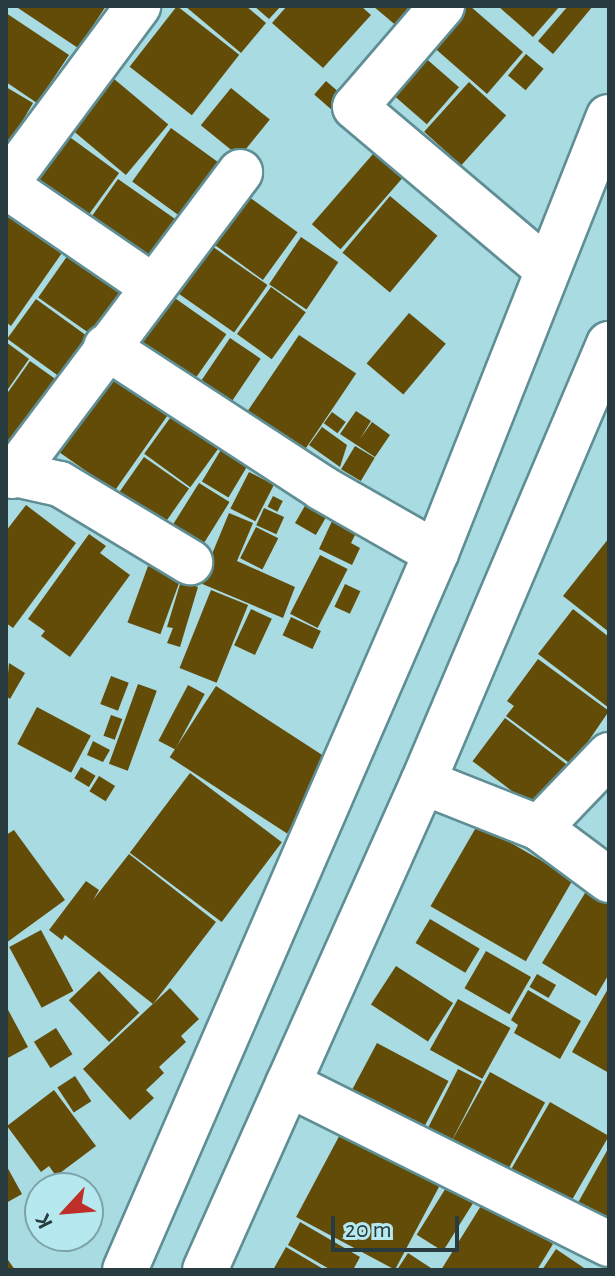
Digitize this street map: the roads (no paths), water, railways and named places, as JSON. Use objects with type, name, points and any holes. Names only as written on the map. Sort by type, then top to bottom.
[{"type":"street","points":[[138,6],[6,185],[152,286]]},
{"type":"street","points":[[442,6],[355,107],[547,269]]},
{"type":"street","points":[[125,1270],[436,553],[609,117]]},
{"type":"street","points":[[190,562],[60,484],[9,474],[240,172]]},
{"type":"street","points":[[205,1270],[423,782],[609,344]]},
{"type":"street","points":[[106,347],[322,488],[436,553]]},
{"type":"street","points":[[539,828],[609,755]]},
{"type":"street","points":[[423,782],[539,828],[609,880]]},
{"type":"street","points":[[288,1084],[609,1244]]}]
